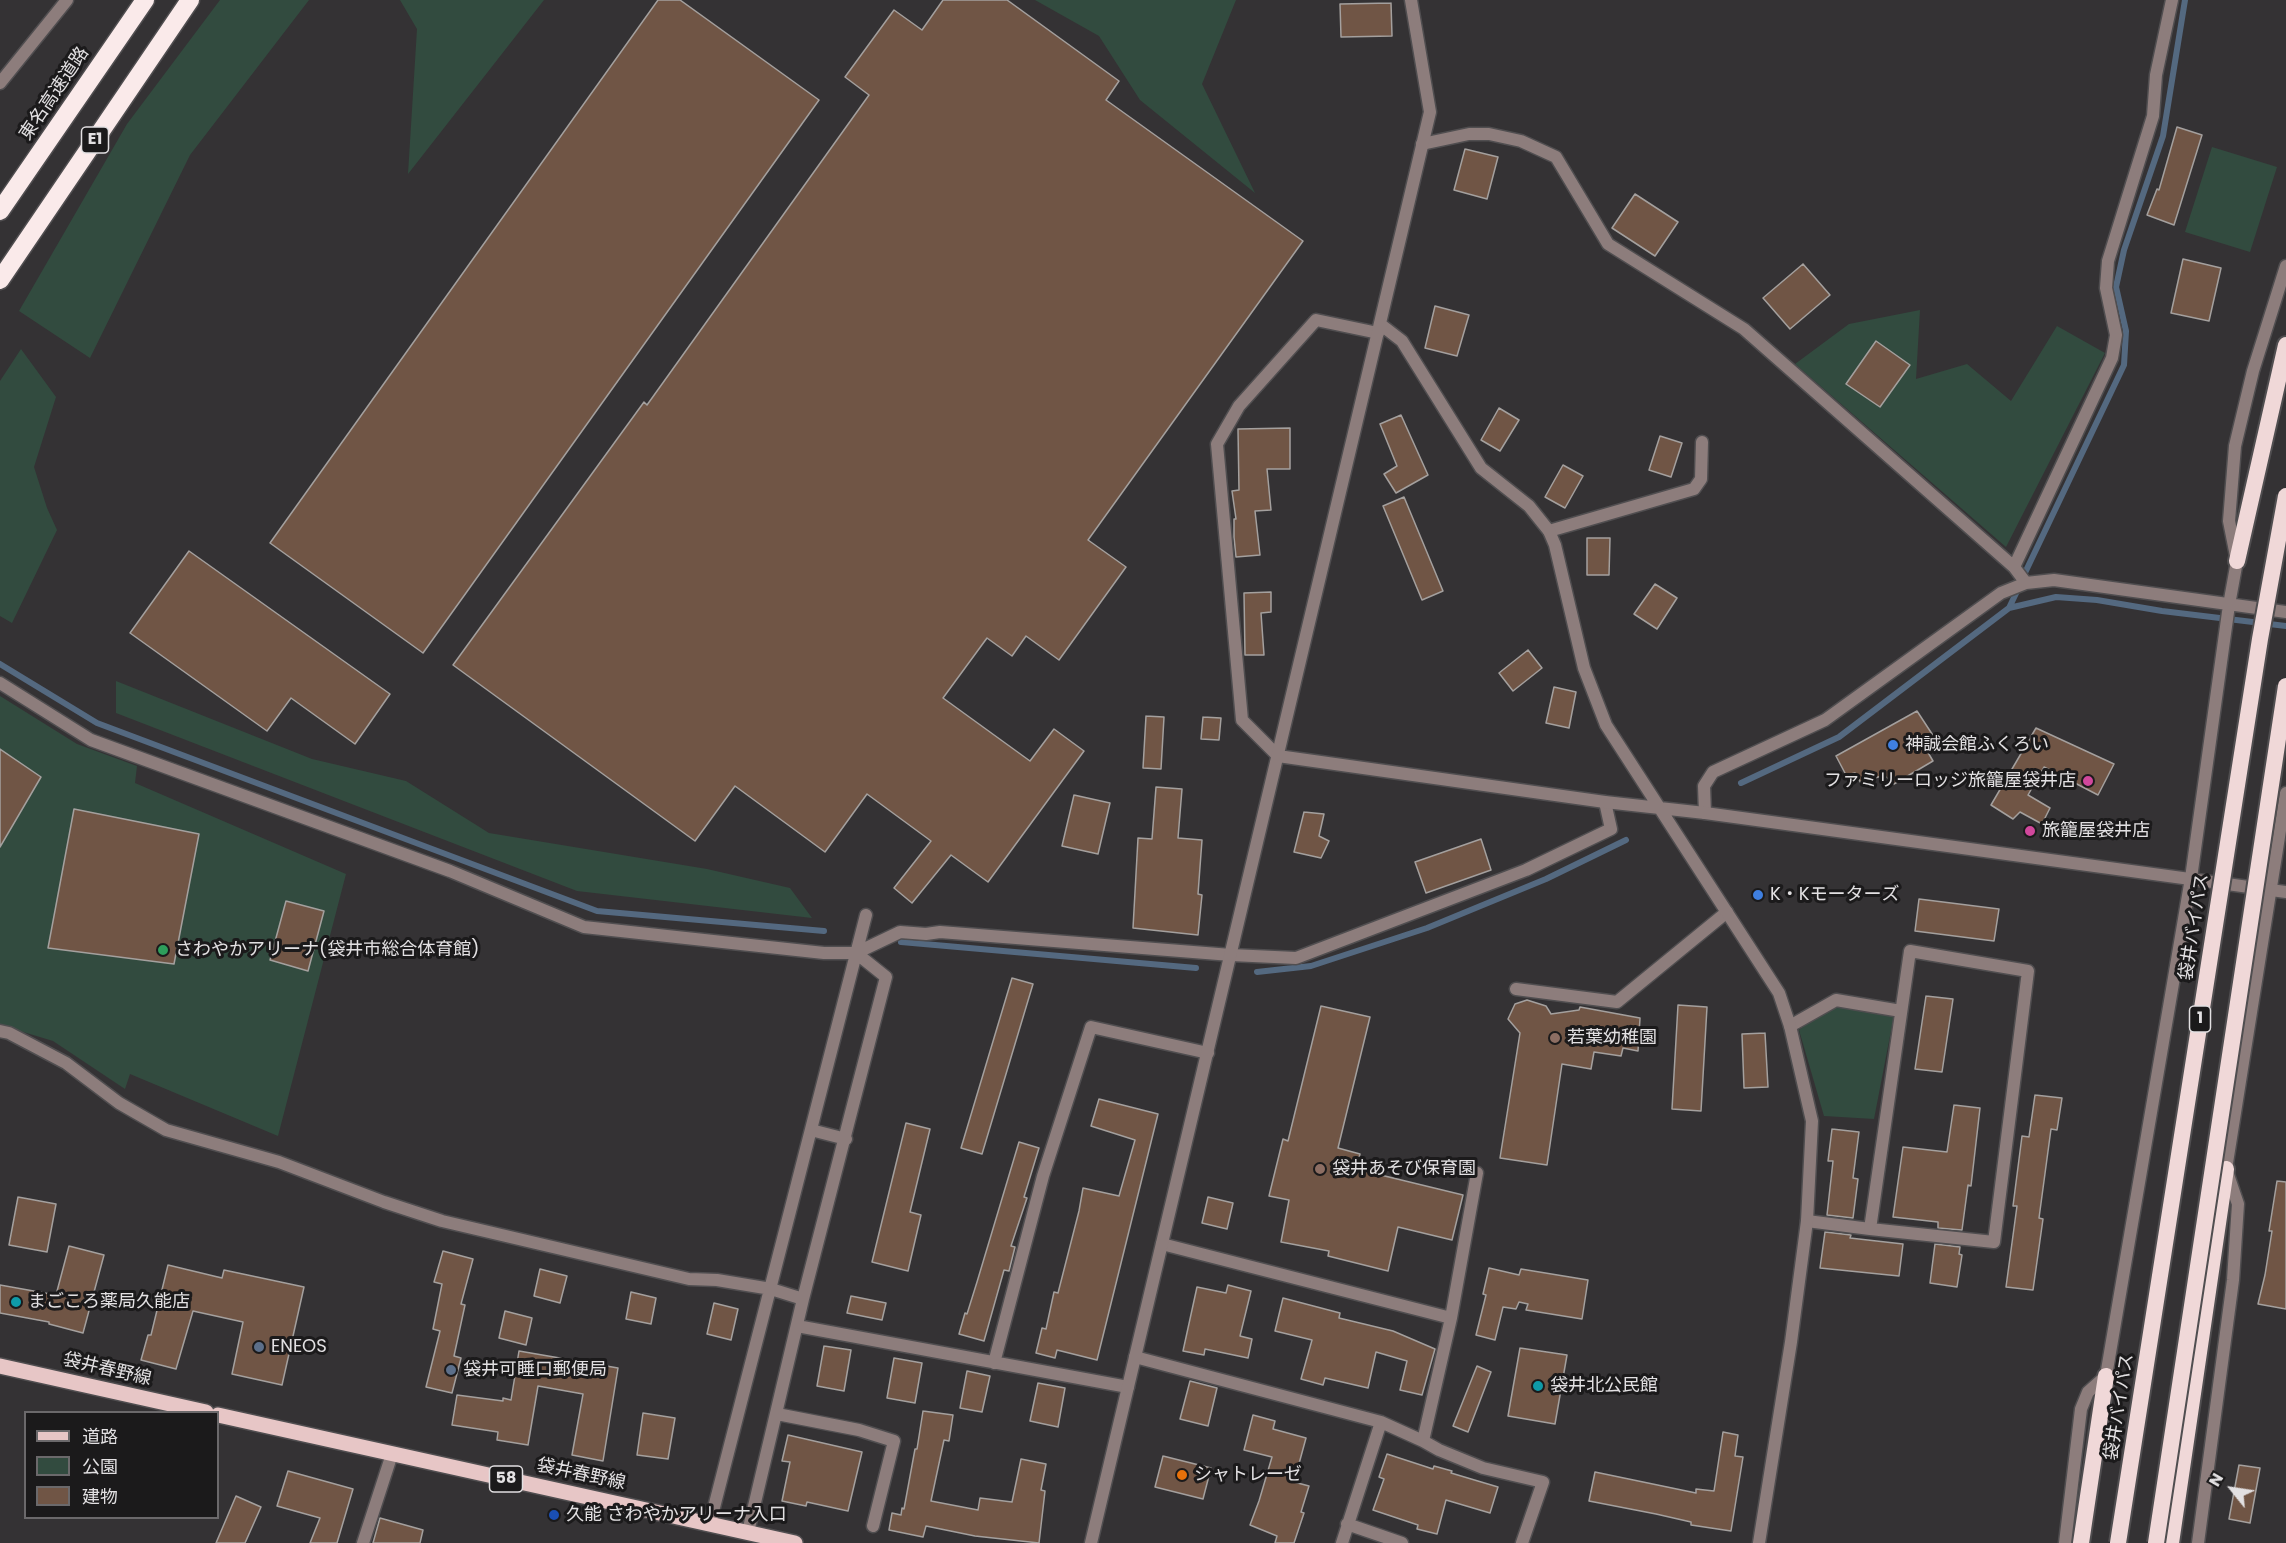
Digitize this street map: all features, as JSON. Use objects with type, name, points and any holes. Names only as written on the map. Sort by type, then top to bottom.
[{"type":"highway","name":"東名高速道路","points":[[0,211],[145,0]]},
{"type":"highway","name":"E1","points":[[0,280],[190,0]]},
{"type":"highway","points":[[2237,561],[2286,345]]},
{"type":"highway","name":"袋井バイパス","points":[[2118,1543],[2258,651],[2286,496]]},
{"type":"highway","name":"1","points":[[2156,1543],[2286,686]]},
{"type":"highway","points":[[2171,1543],[2226,1169]]},
{"type":"highway","points":[[2081,1543],[2106,1376]]},
{"type":"main road","name":"袋井春野線","points":[[0,1366],[197,1411]]},
{"type":"main road","name":"袋井春野線","points":[[219,1415],[795,1543]]},
{"type":"street","points":[[0,83],[67,0]]},
{"type":"street","points":[[1091,1543],[1430,112],[1412,0]]},
{"type":"street","points":[[2014,567],[2112,358],[2116,335],[2106,288],[2108,261],[2153,116],[2156,75],[2172,0]]},
{"type":"street","points":[[1422,144],[1469,134],[1490,134],[1521,141],[1556,157],[1608,244],[1744,328],[2014,567],[2026,583]]},
{"type":"street","points":[[2066,1543],[2081,1409],[2088,1392],[2106,1376],[2191,878],[2237,561],[2229,521],[2235,446],[2253,371],[2286,266]]},
{"type":"street","points":[[1759,1543],[1791,1342],[1807,1221],[1812,1121],[1790,1026],[1779,993],[1727,912],[1659,807],[1606,725],[1584,668],[1555,545],[1549,531],[1529,506],[1481,468],[1402,341],[1379,329],[1316,320],[1239,406],[1217,444],[1242,720],[1278,756],[1605,802],[1659,807],[1705,813],[2286,892]]},
{"type":"street","points":[[1549,531],[1694,489],[1701,479],[1702,442]]},
{"type":"street","points":[[1705,813],[1704,786],[1713,772],[1825,720],[2001,592],[2026,583],[2054,580],[2286,612]]},
{"type":"street","points":[[0,683],[91,740],[450,871],[584,927],[824,953],[856,953],[900,932],[926,934],[939,932],[1296,958],[1526,870],[1611,829],[1605,802]]},
{"type":"street","points":[[2198,1543],[2235,1258],[2238,1204],[2226,1169],[2286,793]]},
{"type":"street","points":[[1516,988],[1617,1002],[1727,912]]},
{"type":"street","points":[[710,1523],[866,915]]},
{"type":"street","points":[[1807,1221],[1870,1230],[1994,1242],[2028,971],[1910,951],[1870,1230]]},
{"type":"street","points":[[756,1536],[777,1414],[803,1299],[886,977],[856,953]]},
{"type":"street","points":[[1790,1026],[1836,1000],[1901,1011]]},
{"type":"street","points":[[994,1363],[1043,1176],[1091,1027],[1208,1053]]},
{"type":"street","points":[[0,1031],[9,1033],[66,1063],[119,1103],[166,1130],[279,1162],[384,1202],[442,1221],[689,1279],[717,1280],[771,1289],[803,1299]]},
{"type":"street","points":[[811,1130],[846,1139]]},
{"type":"street","points":[[1423,1441],[1451,1318],[1477,1173]]},
{"type":"street","points":[[1162,1244],[1451,1318]]},
{"type":"street","points":[[797,1326],[1128,1388]]},
{"type":"street","points":[[1136,1357],[1381,1422],[1483,1468],[1544,1482],[1522,1543]]},
{"type":"street","points":[[777,1414],[859,1430],[894,1441],[873,1526]]},
{"type":"street","points":[[1342,1543],[1381,1422]]},
{"type":"street","points":[[363,1543],[392,1455]]},
{"type":"street","points":[[1347,1524],[1402,1543]]},
{"type":"green space","points":[[220,0],[309,0],[190,155],[90,358],[19,311],[127,124]]},
{"type":"green space","points":[[400,0],[544,0],[408,174],[417,29]]},
{"type":"green space","points":[[1035,0],[1236,0],[1202,84],[1255,193],[1140,100],[1099,36]]},
{"type":"green space","points":[[2212,147],[2277,167],[2250,252],[2185,232]]},
{"type":"green space","points":[[1920,310],[1916,379],[1967,364],[2011,401],[2057,326],[2105,353],[2006,547],[1795,364],[1849,324]]},
{"type":"green space","points":[[21,349],[56,397],[34,467],[47,508],[57,530],[12,623],[0,616],[0,381]]},
{"type":"green space","points":[[116,681],[312,759],[406,781],[489,833],[707,869],[790,888],[812,918],[577,891],[116,713]]},
{"type":"green space","name":"さわやかアリーナ(袋井市総合体育館)","points":[[0,696],[77,744],[137,766],[135,783],[346,874],[278,1136],[130,1074],[125,1089],[53,1041],[0,1025]]},
{"type":"green space","points":[[1836,1000],[1895,1010],[1874,1119],[1824,1116],[1799,1030]]},
{"type":"building","points":[[658,0],[680,0],[819,100],[423,653],[270,543]]},
{"type":"building","points":[[943,0],[1007,0],[1119,81],[1106,100],[1303,241],[1088,540],[1126,567],[1059,660],[1026,636],[1012,656],[987,638],[943,698],[1030,761],[1054,729],[1084,751],[988,882],[951,855],[912,903],[894,888],[931,841],[867,794],[825,852],[735,786],[695,841],[453,665],[644,402],[647,405],[869,95],[845,77],[894,10],[922,30]]},
{"type":"building","points":[[1391,3],[1392,36],[1341,37],[1340,4]]},
{"type":"building","points":[[2177,127],[2202,135],[2174,225],[2147,215],[2157,189],[2159,190]]},
{"type":"building","points":[[1465,149],[1498,157],[1487,199],[1454,190]]},
{"type":"building","points":[[1635,194],[1678,222],[1655,256],[1612,228]]},
{"type":"building","points":[[2183,259],[2221,268],[2209,321],[2171,313]]},
{"type":"building","points":[[1803,264],[1830,295],[1790,329],[1763,298]]},
{"type":"building","points":[[1435,306],[1469,315],[1457,356],[1425,348]]},
{"type":"building","points":[[1876,341],[1910,365],[1880,407],[1846,384]]},
{"type":"building","points":[[1499,408],[1519,420],[1500,451],[1481,440]]},
{"type":"building","points":[[1401,415],[1428,475],[1396,493],[1384,474],[1397,466],[1380,424]]},
{"type":"building","points":[[1290,428],[1290,469],[1267,469],[1271,510],[1255,511],[1260,555],[1236,557],[1234,519],[1236,519],[1232,491],[1239,490],[1238,429]]},
{"type":"building","points":[[1660,436],[1682,443],[1671,477],[1649,470]]},
{"type":"building","points":[[1563,465],[1583,476],[1565,508],[1545,497]]},
{"type":"building","points":[[1404,497],[1443,591],[1422,600],[1383,506]]},
{"type":"building","points":[[1587,538],[1610,538],[1609,575],[1587,575]]},
{"type":"building","points":[[189,551],[390,694],[355,744],[291,698],[267,731],[130,633]]},
{"type":"building","points":[[1655,584],[1677,598],[1657,629],[1634,614]]},
{"type":"building","points":[[1271,592],[1271,612],[1261,613],[1264,655],[1245,655],[1244,593]]},
{"type":"building","points":[[1528,650],[1542,668],[1513,691],[1499,673]]},
{"type":"building","points":[[1554,687],[1576,692],[1569,728],[1546,723]]},
{"type":"building","name":"神誠会館ふくろい","points":[[1917,711],[1936,740],[1926,749],[1933,761],[1894,784],[1884,775],[1861,783],[1855,773],[1846,775],[1836,756]]},
{"type":"building","points":[[1146,716],[1164,717],[1161,769],[1143,768]]},
{"type":"building","points":[[1203,717],[1221,718],[1219,740],[1201,739]]},
{"type":"building","name":"ファミリーロッジ旅籠屋袋井店","points":[[2036,728],[2114,764],[2098,795],[2044,767],[2028,795],[2050,808],[2042,824],[2020,812],[2013,819],[1991,805]]},
{"type":"building","points":[[0,749],[41,777],[0,847]]},
{"type":"building","points":[[1156,787],[1182,789],[1178,838],[1202,840],[1198,894],[1202,895],[1198,935],[1133,928],[1138,838],[1152,839]]},
{"type":"building","points":[[1074,795],[1110,803],[1098,854],[1062,846]]},
{"type":"building","points":[[74,809],[199,834],[174,964],[48,948]]},
{"type":"building","points":[[1304,812],[1324,814],[1319,836],[1329,841],[1321,858],[1294,852]]},
{"type":"building","points":[[1481,839],[1491,870],[1426,893],[1415,862]]},
{"type":"building","points":[[1919,899],[1999,909],[1994,941],[1915,931]]},
{"type":"building","points":[[286,901],[324,911],[308,971],[270,960]]},
{"type":"building","points":[[1012,978],[1033,984],[982,1154],[961,1148]]},
{"type":"building","points":[[1926,996],[1953,999],[1942,1072],[1915,1069]]},
{"type":"building","points":[[1527,1000],[1546,1006],[1551,1014],[1579,1010],[1580,1007],[1640,1018],[1638,1051],[1623,1048],[1621,1056],[1594,1052],[1591,1069],[1562,1064],[1547,1165],[1500,1158],[1520,1033],[1508,1019],[1515,1004]]},
{"type":"building","points":[[1678,1005],[1707,1007],[1701,1111],[1672,1109]]},
{"type":"building","points":[[1321,1006],[1370,1017],[1338,1148],[1360,1154],[1356,1169],[1463,1195],[1452,1240],[1398,1227],[1388,1271],[1328,1256],[1329,1251],[1281,1242],[1289,1200],[1269,1196],[1283,1139],[1288,1141]]},
{"type":"building","points":[[1765,1033],[1768,1087],[1744,1088],[1742,1034]]},
{"type":"building","points":[[2035,1095],[2062,1098],[2057,1130],[2051,1129],[2039,1218],[2043,1219],[2033,1290],[2006,1287],[2017,1206],[2013,1206],[2022,1136],[2029,1137]]},
{"type":"building","points":[[1099,1099],[1158,1114],[1097,1360],[1057,1350],[1055,1358],[1036,1353],[1042,1328],[1046,1329],[1054,1292],[1058,1293],[1083,1188],[1119,1196],[1135,1140],[1091,1126]]},
{"type":"building","points":[[1954,1105],[1980,1108],[1971,1186],[1968,1185],[1962,1230],[1938,1228],[1938,1222],[1893,1217],[1903,1147],[1947,1152]]},
{"type":"building","points":[[906,1123],[930,1129],[910,1212],[921,1215],[908,1271],[872,1262]]},
{"type":"building","points":[[1832,1129],[1859,1132],[1853,1178],[1858,1179],[1853,1218],[1827,1215],[1833,1161],[1828,1161]]},
{"type":"building","points":[[1019,1142],[1039,1148],[1024,1197],[1027,1198],[1011,1246],[1015,1247],[1009,1271],[1004,1270],[984,1341],[959,1334]]},
{"type":"building","points":[[2277,1181],[2286,1182],[2286,1309],[2258,1304],[2272,1231],[2269,1231]]},
{"type":"building","points":[[18,1197],[56,1204],[47,1252],[9,1245]]},
{"type":"building","points":[[1208,1197],[1233,1203],[1227,1229],[1202,1223]]},
{"type":"building","points":[[1825,1232],[1851,1235],[1850,1238],[1903,1244],[1899,1276],[1820,1268]]},
{"type":"building","points":[[1935,1244],[1960,1247],[1959,1254],[1962,1255],[1957,1287],[1930,1283]]},
{"type":"building","points":[[69,1246],[104,1255],[83,1333],[49,1324],[49,1322],[0,1313],[0,1285],[56,1295]]},
{"type":"building","points":[[443,1251],[473,1259],[461,1304],[465,1305],[454,1356],[461,1358],[452,1393],[426,1387],[440,1331],[433,1329],[442,1284],[434,1282]]},
{"type":"building","points":[[168,1265],[222,1278],[224,1270],[304,1287],[282,1385],[232,1374],[243,1322],[193,1311],[176,1369],[141,1360],[148,1335],[151,1335]]},
{"type":"building","points":[[1489,1268],[1519,1275],[1521,1269],[1588,1280],[1582,1319],[1526,1310],[1528,1304],[1519,1302],[1516,1309],[1503,1307],[1495,1340],[1476,1335],[1486,1295],[1483,1294]]},
{"type":"building","points":[[540,1269],[567,1276],[560,1303],[534,1296]]},
{"type":"building","points":[[1228,1285],[1251,1291],[1240,1336],[1252,1339],[1248,1358],[1205,1349],[1204,1355],[1183,1351],[1197,1287],[1226,1293]]},
{"type":"building","points":[[631,1292],[656,1298],[651,1324],[626,1319]]},
{"type":"building","points":[[851,1296],[886,1303],[882,1320],[847,1313]]},
{"type":"building","points":[[1283,1298],[1340,1313],[1339,1318],[1393,1331],[1435,1349],[1422,1395],[1400,1390],[1407,1361],[1376,1352],[1368,1388],[1325,1378],[1323,1385],[1301,1379],[1312,1340],[1275,1331]]},
{"type":"building","points":[[714,1303],[738,1309],[731,1340],[707,1334]]},
{"type":"building","points":[[505,1311],[532,1318],[526,1345],[499,1338]]},
{"type":"building","points":[[824,1346],[851,1350],[844,1391],[817,1386]]},
{"type":"building","name":"袋井北公民館","points":[[1520,1348],[1567,1355],[1555,1424],[1508,1416]]},
{"type":"building","points":[[519,1351],[618,1368],[603,1461],[572,1455],[583,1394],[538,1386],[528,1445],[497,1440],[498,1432],[452,1425],[457,1395],[511,1400]]},
{"type":"building","points":[[894,1358],[922,1363],[915,1403],[887,1398]]},
{"type":"building","points":[[1477,1366],[1491,1372],[1468,1432],[1453,1426]]},
{"type":"building","points":[[967,1371],[990,1376],[982,1412],[960,1408]]},
{"type":"building","points":[[1190,1381],[1217,1388],[1208,1426],[1180,1419]]},
{"type":"building","points":[[1038,1383],[1065,1388],[1058,1427],[1030,1421]]},
{"type":"building","points":[[923,1411],[953,1415],[949,1441],[944,1440],[931,1501],[978,1510],[980,1498],[1012,1502],[1021,1459],[1046,1464],[1041,1490],[1045,1491],[1039,1543],[975,1536],[926,1526],[923,1537],[889,1530],[892,1513],[901,1515],[902,1508],[904,1509]]},
{"type":"building","points":[[643,1413],[675,1418],[668,1459],[637,1455]]},
{"type":"building","points":[[1253,1415],[1275,1421],[1273,1429],[1306,1438],[1294,1482],[1309,1486],[1301,1512],[1304,1513],[1294,1543],[1275,1543],[1277,1536],[1250,1525],[1272,1457],[1244,1450]]},
{"type":"building","points":[[1723,1432],[1738,1435],[1735,1456],[1743,1457],[1731,1531],[1691,1525],[1691,1522],[1589,1501],[1595,1472],[1696,1493],[1696,1489],[1714,1491]]},
{"type":"building","points":[[788,1435],[862,1452],[848,1511],[807,1502],[806,1506],[782,1501],[790,1462],[782,1461]]},
{"type":"building","points":[[1387,1454],[1433,1469],[1434,1466],[1452,1471],[1451,1473],[1498,1487],[1490,1513],[1446,1500],[1437,1534],[1417,1529],[1418,1525],[1373,1510],[1384,1479],[1379,1477]]},
{"type":"building","points":[[1163,1456],[1211,1468],[1203,1499],[1155,1487]]},
{"type":"building","points":[[2239,1465],[2260,1468],[2250,1523],[2229,1519]]},
{"type":"building","points":[[288,1471],[353,1489],[337,1543],[310,1543],[320,1518],[277,1506]]},
{"type":"building","points":[[236,1496],[261,1507],[245,1543],[216,1543]]},
{"type":"building","points":[[380,1518],[423,1530],[420,1543],[373,1543]]},
{"type":"waterway","points":[[2023,577],[2124,365],[2126,331],[2116,287],[2124,250],[2163,136],[2185,0]]},
{"type":"waterway","points":[[2009,608],[2019,587]]},
{"type":"waterway","points":[[1741,783],[1839,737],[2009,608],[2056,597],[2097,600],[2162,611],[2286,626]]},
{"type":"waterway","points":[[0,664],[97,723],[597,911],[824,931]]},
{"type":"waterway","points":[[1257,972],[1311,966],[1427,928],[1546,879],[1626,840]]},
{"type":"waterway","points":[[901,942],[1196,968]]},
{"type":"place","name":"神誠会館ふくろい","points":[[1893,745]]},
{"type":"place","name":"ファミリーロッジ旅籠屋袋井店","points":[[2088,781]]},
{"type":"place","name":"旅籠屋袋井店","points":[[2030,831]]},
{"type":"place","name":"K・Kモーターズ","points":[[1758,895]]},
{"type":"place","name":"さわやかアリーナ(袋井市総合体育館)","points":[[163,950]]},
{"type":"place","name":"若葉幼稚園","points":[[1555,1038]]},
{"type":"place","name":"袋井あそび保育園","points":[[1320,1169]]},
{"type":"place","name":"まごころ薬局久能店","points":[[16,1302]]},
{"type":"place","name":"ENEOS","points":[[259,1347]]},
{"type":"place","name":"袋井可睡口郵便局","points":[[451,1370]]},
{"type":"place","name":"袋井北公民館","points":[[1538,1386]]},
{"type":"place","name":"シャトレーゼ","points":[[1182,1475]]},
{"type":"place","name":"久能 さわやかアリーナ入口","points":[[554,1515]]}]
